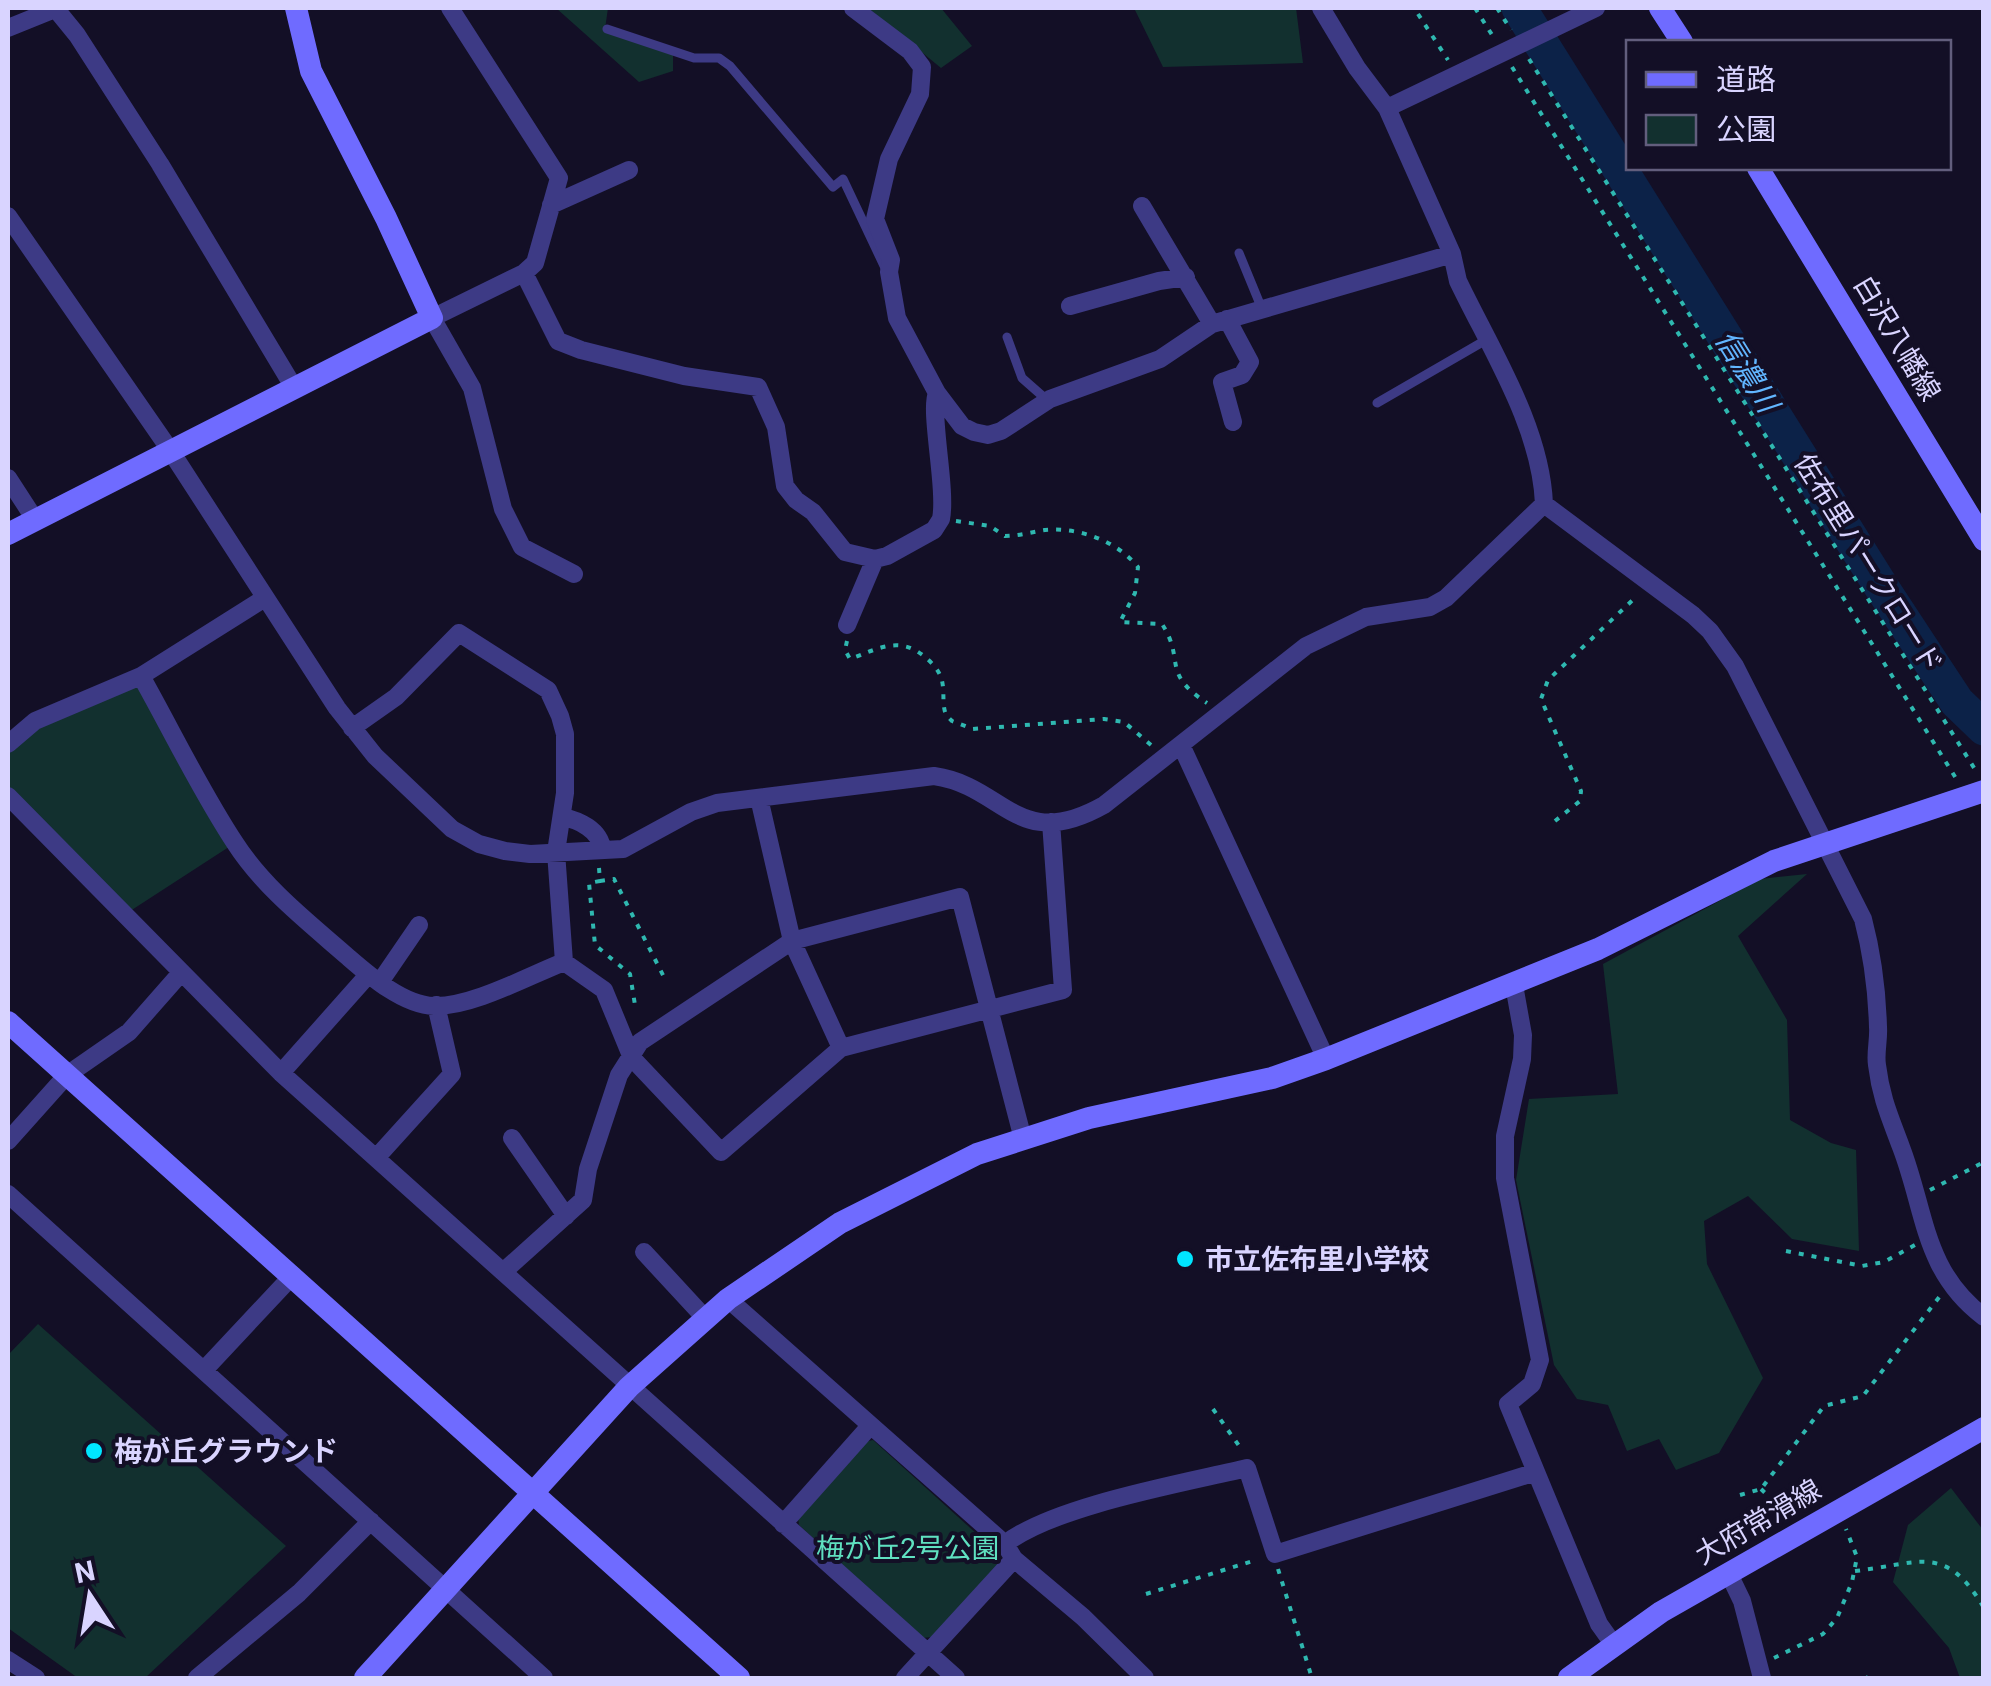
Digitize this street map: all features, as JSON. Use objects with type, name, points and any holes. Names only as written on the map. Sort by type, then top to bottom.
[{"type":"street","points":[[8,28],[55,8],[77,35],[160,164],[293,386]]},
{"type":"street","points":[[296,8],[311,71],[432,318],[472,388],[503,509],[522,547],[574,574]]},
{"type":"street","points":[[8,534],[293,386],[524,273],[535,263],[559,178],[450,8]]},
{"type":"street","points":[[853,8],[918,58],[923,76],[912,115],[889,159],[874,218],[891,260],[888,272],[897,318],[937,392],[962,426],[974,432],[988,434],[1021,421],[1048,401],[1160,359],[1219,322],[1452,254]]},
{"type":"street","points":[[8,216],[170,450],[352,728],[375,756],[452,829],[479,844],[505,852],[622,849],[691,812],[717,803],[934,776],[956,779],[1028,821],[1051,822],[1104,805],[1306,646],[1366,617],[1430,608],[1446,598],[1544,504],[1543,471],[1534,442],[1458,280],[1452,254],[1388,108],[1356,68],[1321,8]]},
{"type":"street","points":[[1388,108],[1596,8]]},
{"type":"street","points":[[1660,8],[1681,40]]},
{"type":"street","points":[[551,206],[629,170]]},
{"type":"street","name":"白沢八幡線","points":[[1759,170],[1984,540]]},
{"type":"street","points":[[1142,206],[1186,277],[1250,362],[1242,376],[1222,382],[1234,422]]},
{"type":"street","points":[[524,273],[558,341],[684,376],[758,387],[776,427],[785,486],[813,512],[845,552],[875,560],[887,556],[934,530],[941,519],[940,442],[934,399],[937,392]]},
{"type":"street","points":[[1070,306],[1186,277]]},
{"type":"street","points":[[8,478],[34,518]]},
{"type":"street","points":[[1544,504],[1710,630],[1735,666],[1862,920],[1868,938],[1878,1028],[1876,1060],[1887,1117],[1901,1146],[1936,1262],[1960,1299],[1984,1317]]},
{"type":"street","points":[[847,625],[875,560]]},
{"type":"street","points":[[8,744],[35,721],[141,676],[265,598]]},
{"type":"street","points":[[352,728],[396,696],[460,633],[548,690],[565,734],[566,792],[556,852],[564,962]]},
{"type":"street","points":[[141,676],[235,844],[296,911],[374,979],[400,994],[436,1005],[467,1000],[564,962]]},
{"type":"street","points":[[1182,747],[1326,1059]]},
{"type":"street","points":[[365,1678],[630,1387],[728,1299],[854,1214],[977,1154],[1089,1118],[1272,1078],[1326,1059],[1598,948],[1758,868],[1978,791]]},
{"type":"street","points":[[8,796],[281,1073],[956,1678]]},
{"type":"street","points":[[759,798],[792,941],[841,1048]]},
{"type":"street","points":[[562,817],[595,832],[599,848]]},
{"type":"street","points":[[564,962],[604,990],[631,1054],[721,1152],[841,1048],[1063,990],[1051,822]]},
{"type":"street","points":[[503,1272],[583,1200],[588,1169],[619,1075],[640,1042],[792,941],[960,897],[1023,1139]]},
{"type":"street","points":[[281,1073],[374,979],[419,925]]},
{"type":"street","points":[[8,1141],[67,1075],[129,1032],[180,974]]},
{"type":"street","points":[[1514,985],[1523,1035],[1522,1059],[1505,1136],[1505,1178],[1540,1360],[1532,1384],[1508,1404],[1599,1624],[1614,1645]]},
{"type":"street","points":[[376,1158],[452,1074],[436,1005]]},
{"type":"street","points":[[8,1022],[739,1678]]},
{"type":"street","points":[[512,1138],[566,1216]]},
{"type":"street","points":[[8,1194],[544,1678]]},
{"type":"street","points":[[644,1252],[705,1318]]},
{"type":"street","points":[[205,1369],[293,1275]]},
{"type":"street","points":[[728,1299],[1145,1678]]},
{"type":"street","points":[[783,1524],[870,1426]]},
{"type":"street","name":"大府常滑線","points":[[1568,1678],[1661,1612],[1984,1428]]},
{"type":"street","points":[[906,1678],[1010,1552],[1018,1534],[1072,1513],[1247,1468],[1274,1554],[1536,1472]]},
{"type":"street","points":[[197,1678],[299,1593],[371,1521]]},
{"type":"street","points":[[1729,1574],[1742,1601],[1760,1672]]},
{"type":"street","points":[[10,1666],[36,1678]]},
{"type":"lane","points":[[607,29],[694,58],[719,58],[730,66],[833,186],[843,179],[888,272]]},
{"type":"lane","points":[[1240,253],[1262,308]]},
{"type":"lane","points":[[1007,338],[1022,378],[1048,401]]},
{"type":"lane","points":[[1377,403],[1486,340]]},
{"type":"path","points":[[1475,8],[1518,46],[1978,791]]},
{"type":"path","name":"佐布里パークロード","points":[[1497,8],[1978,791]]},
{"type":"path","points":[[1418,14],[1458,74]]},
{"type":"path","points":[[941,519],[990,526],[1006,536],[1070,531],[1118,546],[1138,567],[1135,594],[1120,622],[1162,624],[1169,636],[1178,678],[1223,714]]},
{"type":"path","points":[[1555,821],[1580,801],[1581,791],[1541,699],[1543,692],[1548,680],[1648,583]]},
{"type":"path","points":[[847,625],[845,650],[850,659],[897,644],[922,654],[942,678],[946,715],[963,727],[1104,719],[1124,722],[1164,759]]},
{"type":"path","points":[[599,848],[600,880]]},
{"type":"path","points":[[635,1005],[630,974],[595,945],[589,882],[614,879],[665,979]]},
{"type":"path","points":[[1917,1197],[1984,1162]]},
{"type":"path","points":[[1786,1250],[1872,1265],[1930,1241]]},
{"type":"path","points":[[1740,1495],[1761,1489],[1824,1406],[1863,1396],[1935,1300],[1952,1286]]},
{"type":"path","points":[[1214,1409],[1244,1453],[1247,1468]]},
{"type":"path","points":[[1761,1489],[1800,1532]]},
{"type":"path","points":[[1760,1672],[1831,1627],[1857,1557],[1836,1512]]},
{"type":"path","points":[[1146,1594],[1274,1554],[1312,1678]]},
{"type":"path","points":[[1855,1571],[1902,1562],[1952,1568],[1968,1581],[1984,1608]]},
{"type":"green space","points":[[556,8],[608,8],[605,29],[673,51],[673,71],[639,82]]},
{"type":"green space","points":[[868,8],[941,8],[972,46],[941,68]]},
{"type":"green space","points":[[1134,8],[1296,8],[1303,63],[1163,67]]},
{"type":"green space","points":[[141,676],[235,843],[124,915],[8,796],[8,744]]},
{"type":"green space","points":[[1807,874],[1738,936],[1787,1020],[1790,1120],[1831,1143],[1856,1150],[1859,1251],[1792,1239],[1748,1196],[1704,1221],[1707,1264],[1763,1378],[1719,1453],[1676,1470],[1659,1439],[1627,1451],[1608,1405],[1577,1399],[1554,1365],[1516,1180],[1529,1099],[1618,1094],[1603,964],[1760,879]]},
{"type":"green space","name":"梅が丘グラウンド","points":[[38,1324],[286,1546],[145,1678],[78,1678],[8,1628],[8,1355]]},
{"type":"green space","name":"梅が丘2号公園","points":[[873,1440],[999,1554],[999,1564],[932,1637],[922,1638],[799,1525],[798,1517],[865,1442]]},
{"type":"green space","points":[[1951,1488],[1983,1530],[1983,1678],[1960,1678],[1949,1648],[1893,1582],[1908,1525]]},
{"type":"waterway","name":"信濃川","points":[[1519,8],[1884,591],[1957,702],[1984,728]]},
{"type":"place","name":"市立佐布里小学校","points":[[1185,1259]]},
{"type":"place","name":"梅が丘グラウンド","points":[[94,1451]]}]
